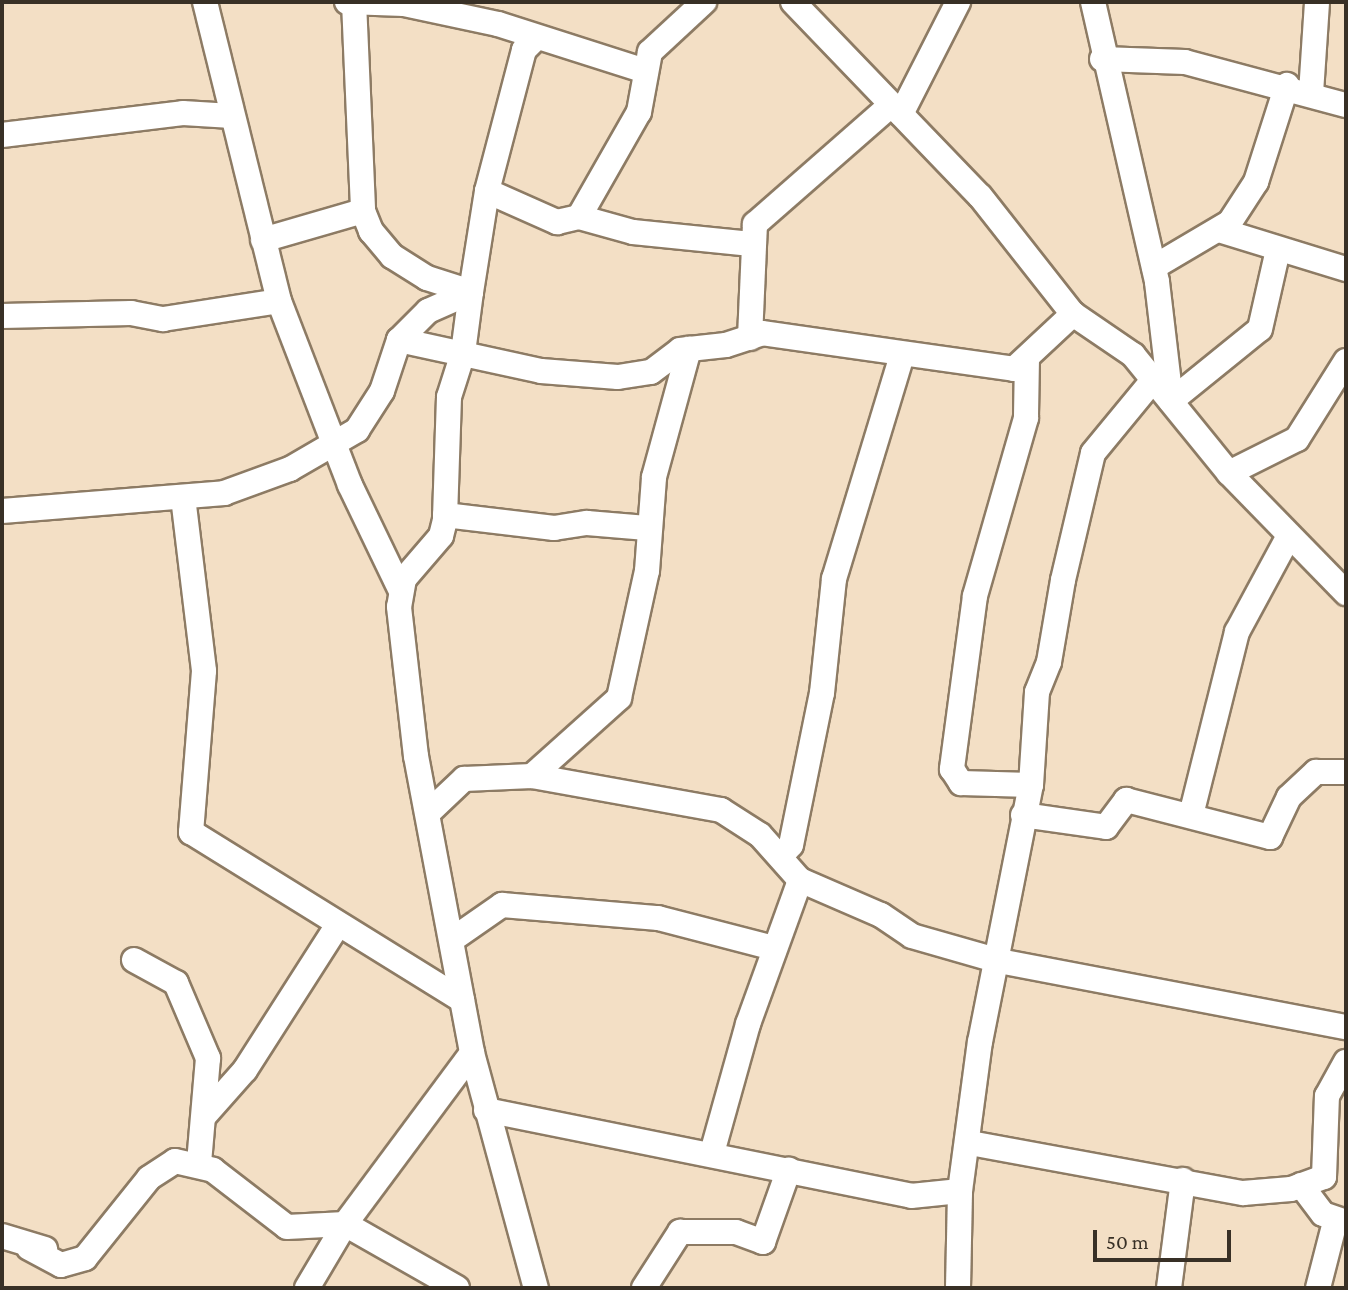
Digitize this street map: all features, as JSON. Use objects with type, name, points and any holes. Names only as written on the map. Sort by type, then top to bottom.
[{"type":"street","points":[[205,2],[279,301],[338,443],[350,485],[400,589],[428,813],[472,1053],[485,1110],[536,1288]]},
{"type":"street","points":[[347,2],[404,4],[642,69]]},
{"type":"street","points":[[354,2],[363,211],[391,256],[427,278],[471,292]]},
{"type":"street","points":[[579,217],[639,112],[642,69],[650,52],[704,2]]},
{"type":"street","points":[[793,2],[980,196],[1073,314],[1133,355],[1229,473],[1289,536],[1344,584]]},
{"type":"street","points":[[750,338],[751,244],[755,224],[896,109],[958,2]]},
{"type":"street","points":[[1311,93],[1317,2]]},
{"type":"street","points":[[1089,4],[1153,267],[1171,401]]},
{"type":"street","points":[[400,589],[441,536],[445,515],[449,397],[463,353],[487,191],[524,50],[536,38]]},
{"type":"street","points":[[1102,59],[1185,62],[1287,85],[1346,105]]},
{"type":"street","points":[[1153,267],[1219,230],[1256,182],[1287,85]]},
{"type":"street","points":[[2,135],[183,113],[232,116]]},
{"type":"street","points":[[487,191],[557,222],[579,217],[633,232],[751,244]]},
{"type":"street","points":[[263,240],[363,211]]},
{"type":"street","points":[[1219,230],[1346,269]]},
{"type":"street","points":[[1171,401],[1260,329],[1278,250]]},
{"type":"street","points":[[2,511],[223,493],[338,443],[372,414],[399,340],[428,312],[471,292]]},
{"type":"street","points":[[2,313],[131,313],[163,319],[279,301]]},
{"type":"street","points":[[399,340],[541,371],[618,377],[651,372],[690,349],[750,338],[762,333],[803,338],[901,358],[1014,369],[1073,314]]},
{"type":"street","points":[[532,776],[619,698],[647,571],[647,528],[654,477],[690,349]]},
{"type":"street","points":[[782,855],[792,845],[822,693],[834,579],[901,358]]},
{"type":"street","points":[[1027,358],[1026,418],[975,596],[952,769],[961,783],[1031,785]]},
{"type":"street","points":[[1229,473],[1297,439],[1346,361]]},
{"type":"street","points":[[958,1288],[960,1191],[957,1177],[970,1143],[980,1042],[999,961],[1023,815],[1031,785],[1037,692],[1049,662],[1093,453],[1127,404],[1154,379]]},
{"type":"street","points":[[183,497],[204,671],[188,824],[197,838],[462,1000]]},
{"type":"street","points":[[445,515],[554,528],[587,523],[647,528]]},
{"type":"street","points":[[1191,816],[1237,632],[1289,536]]},
{"type":"street","points":[[1023,815],[1106,827],[1126,800],[1270,837],[1289,797],[1316,772],[1346,772]]},
{"type":"street","points":[[428,813],[464,779],[532,776],[721,810],[782,855],[800,880],[881,915],[912,936],[999,961],[1346,1027]]},
{"type":"street","points":[[712,1153],[775,948],[800,880]]},
{"type":"street","points":[[453,939],[502,905],[658,918],[775,948]]},
{"type":"street","points":[[205,1115],[245,1070],[337,926]]},
{"type":"street","points":[[134,960],[176,983],[195,1018],[208,1058],[199,1163]]},
{"type":"street","points":[[307,1288],[345,1224],[472,1053]]},
{"type":"street","points":[[970,1143],[1243,1193],[1301,1185],[1324,1177],[1327,1096],[1346,1062]]},
{"type":"street","points":[[485,1110],[712,1153],[911,1196],[960,1191]]},
{"type":"street","points":[[2,1236],[61,1265],[85,1258],[159,1169],[175,1161],[199,1163],[287,1227],[345,1224],[457,1288]]},
{"type":"street","points":[[644,1288],[680,1232],[736,1232],[763,1242],[789,1169]]},
{"type":"street","points":[[1169,1288],[1183,1180]]},
{"type":"street","points":[[1301,1185],[1341,1222],[1318,1288]]}]
